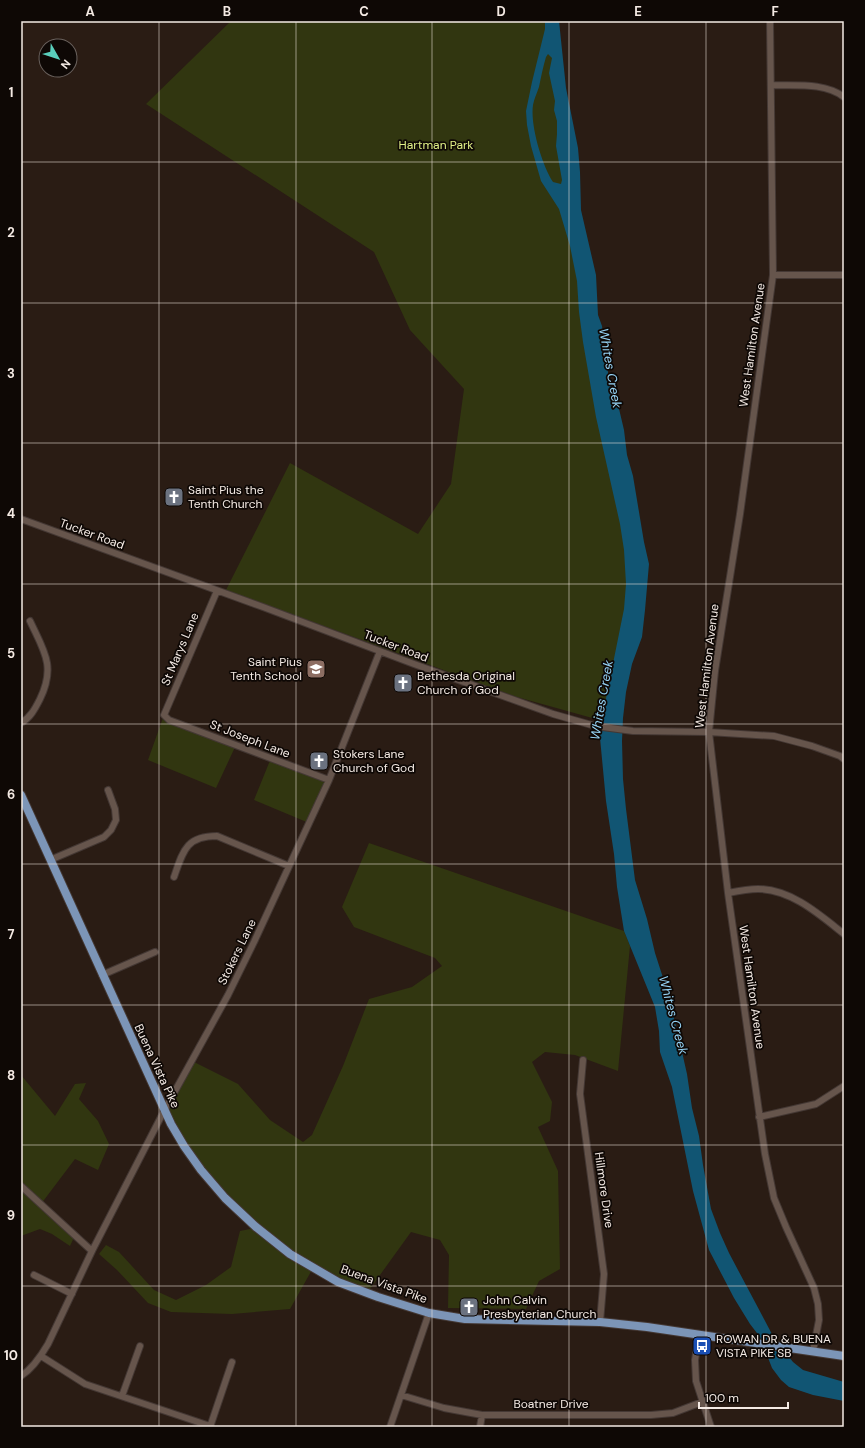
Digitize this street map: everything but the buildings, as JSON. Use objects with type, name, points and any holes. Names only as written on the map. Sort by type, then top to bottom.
[{"type":"main road","name":"Buena Vista Pike","points":[[21,795],[164,1111],[184,1146],[201,1170],[225,1198],[256,1228],[290,1254],[338,1282],[378,1297],[429,1313],[465,1319],[600,1322],[647,1327],[844,1356]]},
{"type":"street","name":"West Hamilton Avenue","points":[[770,21],[772,85],[773,275],[740,514],[715,671],[709,732],[728,892],[759,1117],[769,1177],[774,1198],[814,1288],[818,1304],[819,1320],[813,1351]]},
{"type":"street","points":[[772,85],[815,86],[829,89],[844,97]]},
{"type":"street","points":[[773,275],[844,275]]},
{"type":"street","name":"Tucker Road","points":[[21,519],[553,714],[595,726],[633,731],[709,732],[774,736],[812,746],[844,759]]},
{"type":"street","name":"St Marys Lane","points":[[164,715],[217,591]]},
{"type":"street","points":[[21,723],[34,711],[41,697],[47,678],[48,664],[45,652],[30,621]]},
{"type":"street","name":"Stokers Lane","points":[[21,1376],[41,1356],[92,1251],[164,1111],[228,995],[329,780],[380,651]]},
{"type":"street","name":"St Joseph Lane","points":[[164,715],[169,720],[329,780]]},
{"type":"street","points":[[50,860],[104,837],[111,830],[116,820],[115,809],[108,790]]},
{"type":"street","points":[[174,877],[181,856],[186,848],[196,839],[206,836],[218,836],[289,866]]},
{"type":"street","points":[[728,892],[760,889],[786,894],[808,906],[844,934]]},
{"type":"street","points":[[102,975],[155,952]]},
{"type":"street","name":"Hillmore Drive","points":[[583,1060],[580,1101],[604,1274],[600,1322]]},
{"type":"street","points":[[759,1117],[816,1104],[844,1086]]},
{"type":"street","points":[[21,1186],[92,1251]]},
{"type":"street","points":[[34,1275],[72,1294]]},
{"type":"street","points":[[390,1427],[429,1313]]},
{"type":"street","points":[[699,1335],[695,1360],[696,1381],[711,1427]]},
{"type":"street","points":[[122,1396],[140,1346]]},
{"type":"street","points":[[41,1356],[85,1384],[210,1427],[232,1362]]},
{"type":"street","name":"Boatner Drive","points":[[402,1395],[444,1408],[482,1415],[664,1415],[702,1402]]},
{"type":"street","points":[[480,1427],[482,1415]]},
{"type":"green space","name":"Hartman Park","points":[[231,21],[551,21],[618,457],[629,599],[603,721],[517,697],[226,590],[290,463],[418,534],[451,484],[464,389],[410,330],[374,252],[146,104]]},
{"type":"green space","points":[[164,715],[236,745],[216,788],[148,760]]},
{"type":"green space","points":[[271,758],[329,780],[309,823],[254,800]]},
{"type":"green space","points":[[369,843],[624,931],[630,946],[618,1071],[575,1055],[545,1052],[532,1062],[552,1102],[550,1121],[538,1127],[558,1171],[560,1269],[539,1281],[526,1309],[448,1308],[449,1255],[440,1240],[411,1232],[367,1293],[313,1268],[290,1309],[232,1314],[171,1312],[148,1303],[117,1270],[99,1254],[106,1245],[119,1252],[154,1290],[176,1300],[206,1285],[231,1267],[240,1231],[255,1228],[225,1198],[164,1111],[192,1061],[238,1084],[270,1120],[303,1142],[312,1135],[343,1066],[369,999],[412,987],[442,966],[435,958],[354,927],[342,907]]},
{"type":"green space","points":[[21,1075],[55,1116],[75,1084],[86,1083],[79,1099],[98,1121],[109,1144],[98,1170],[75,1159],[41,1204],[75,1235],[70,1246],[52,1234],[40,1229],[21,1236]]},
{"type":"water","points":[[545,21],[559,21],[566,88],[578,148],[581,210],[596,275],[598,315],[602,326],[609,380],[616,396],[624,430],[627,455],[633,476],[649,564],[642,637],[632,664],[626,692],[623,718],[623,779],[635,880],[677,1030],[699,1136],[711,1209],[720,1233],[774,1338],[793,1362],[803,1370],[844,1382],[844,1401],[813,1395],[789,1387],[781,1380],[772,1368],[760,1337],[734,1298],[709,1250],[693,1191],[672,1087],[660,1052],[659,1031],[655,1007],[624,931],[606,801],[600,738],[602,718],[624,609],[626,584],[624,550],[620,524],[596,417],[583,342],[577,281],[570,246],[559,209],[541,181],[531,146],[527,125],[526,111],[545,29]],"holes":[[[548,54],[552,58],[549,73],[555,101],[554,110],[557,121],[556,146],[562,180],[561,184],[553,182],[549,175],[541,155],[533,123],[533,103],[539,87],[546,57]]]},
{"type":"place","name":"Saint Pius the Tenth Church","points":[[174,497]]},
{"type":"place","name":"Saint Pius Tenth School","points":[[316,669]]},
{"type":"place","name":"Bethesda Original Church of God","points":[[403,683]]},
{"type":"place","name":"Stokers Lane Church of God","points":[[319,761]]},
{"type":"place","name":"John Calvin Presbyterian Church","points":[[469,1307]]},
{"type":"place","name":"ROWAN DR & BUENA VISTA PIKE SB","points":[[702,1346]]},
{"type":"water label","name":"Whites Creek","points":[[611,368]]},
{"type":"water label","name":"Whites Creek","points":[[601,700]]},
{"type":"water label","name":"Whites Creek","points":[[674,1015]]}]
